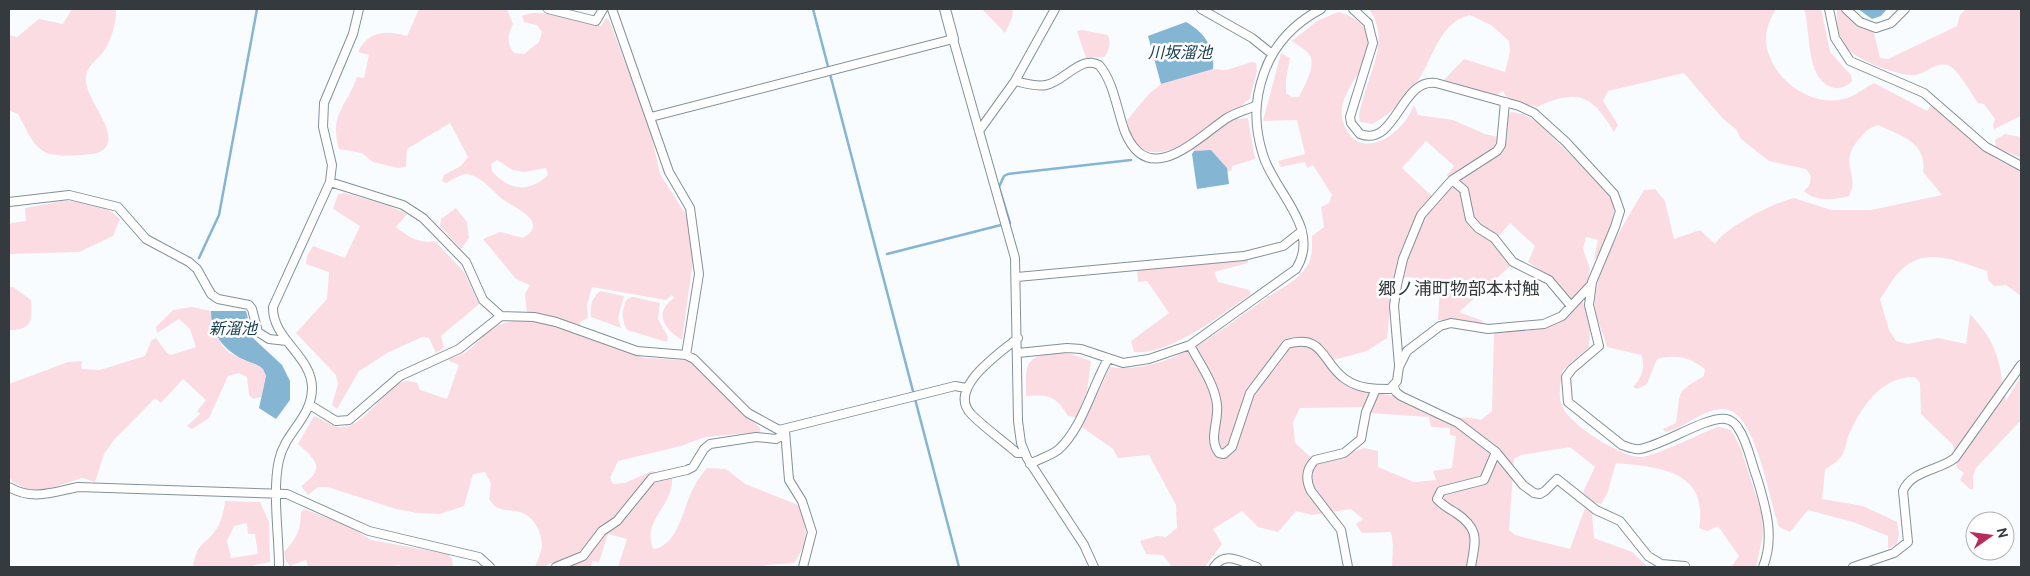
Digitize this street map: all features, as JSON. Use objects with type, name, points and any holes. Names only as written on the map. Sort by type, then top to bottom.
[{"type":"street","points":[[279,567],[277,494],[281,453],[286,441],[306,415],[310,405],[311,380],[301,360],[277,327],[272,307],[330,182],[332,165],[323,127],[324,103],[353,34],[359,9]]},
{"type":"street","points":[[548,9],[596,21],[603,9]]},
{"type":"street","points":[[612,9],[624,48],[651,117],[669,172],[690,208],[699,262],[686,356]]},
{"type":"street","points":[[945,9],[1012,244],[1017,277],[1018,421],[1024,452],[1084,545],[1094,567]]},
{"type":"street","points":[[979,131],[1015,81],[1055,9]]},
{"type":"street","points":[[1201,9],[1252,38],[1272,54]]},
{"type":"street","points":[[1018,353],[1067,348],[1081,349],[1123,363],[1135,362],[1190,345],[1296,269],[1301,261],[1304,249],[1302,231],[1263,157],[1257,132],[1255,106],[1262,77],[1272,54],[1291,31],[1321,9]]},
{"type":"street","points":[[1353,9],[1368,23],[1373,43],[1350,117],[1351,123],[1360,134],[1372,136],[1385,129],[1418,86],[1430,82],[1505,102],[1534,112],[1608,186],[1618,200],[1620,211],[1590,286],[1588,305],[1599,346],[1572,369],[1566,377],[1568,402],[1622,444],[1640,449],[1710,422],[1726,419],[1732,422],[1739,429],[1747,450],[1769,520],[1769,537],[1763,567]]},
{"type":"street","points":[[1829,9],[1835,38],[1850,61],[1924,93],[1986,147],[2021,166]]},
{"type":"street","points":[[1846,9],[1860,22],[1876,28],[1891,23],[1905,9]]},
{"type":"street","points":[[651,117],[953,39]]},
{"type":"street","points":[[1015,81],[1045,86],[1061,80],[1080,65],[1089,63],[1099,65],[1106,76],[1131,144],[1141,154],[1155,159],[1175,154],[1193,144],[1228,118],[1255,106]]},
{"type":"street","points":[[1399,367],[1394,306],[1403,259],[1421,215],[1452,180],[1478,161],[1497,151],[1501,146],[1505,102]]},
{"type":"street","points":[[1452,180],[1464,190],[1470,219],[1478,228],[1494,238],[1513,262],[1549,280],[1571,306]]},
{"type":"street","points":[[330,182],[403,205],[424,218],[466,262],[483,300],[501,316]]},
{"type":"street","points":[[9,202],[69,195],[118,207],[146,239],[189,262],[197,269],[211,294],[218,299],[249,305],[252,309],[258,332],[269,339],[287,341]]},
{"type":"street","points":[[1017,277],[1244,256],[1283,246],[1302,231]]},
{"type":"street","points":[[1590,286],[1562,316],[1544,324],[1488,329],[1451,323],[1440,326],[1407,351],[1399,367],[1394,387],[1401,396],[1458,423],[1496,452],[1522,485],[1534,493],[1540,494],[1557,480],[1596,510],[1620,521],[1648,556],[1661,564],[1684,566]]},
{"type":"street","points":[[310,405],[321,414],[336,421],[350,420],[400,376],[459,348],[501,316],[534,317],[556,322],[636,352],[686,356],[694,359],[752,416],[785,432]]},
{"type":"street","points":[[1018,338],[978,373],[966,388],[964,400],[970,414],[1016,453],[1024,452]]},
{"type":"street","points":[[1190,345],[1211,384],[1217,404],[1213,439],[1219,453],[1224,454],[1232,447],[1250,392],[1287,344],[1306,342],[1316,344],[1336,371],[1346,380],[1364,388],[1394,387]]},
{"type":"street","points":[[1030,464],[1057,450],[1078,425],[1108,359]]},
{"type":"street","points":[[1853,567],[1894,553],[1908,542],[1903,491],[1906,483],[1914,476],[1948,463],[1955,458],[2021,365]]},
{"type":"street","points":[[556,567],[583,556],[593,546],[602,531],[617,521],[652,478],[693,467],[704,449],[710,444],[756,437],[776,439],[785,432],[914,396],[955,386],[966,388]]},
{"type":"street","points":[[1348,567],[1342,530],[1311,491],[1308,484],[1308,472],[1315,460],[1344,453],[1361,438],[1366,412],[1376,389]]},
{"type":"street","points":[[785,432],[789,480],[802,501],[812,532],[803,567]]},
{"type":"street","points":[[1471,567],[1476,539],[1473,529],[1464,519],[1437,499],[1441,491],[1484,480],[1496,452]]},
{"type":"street","points":[[9,487],[36,496],[46,496],[78,487],[288,494],[369,531],[479,557],[490,567]]},
{"type":"street","points":[[1214,567],[1219,560],[1228,557],[1257,567]]},
{"type":"shaded area","points":[[72,9],[116,9],[116,14],[109,43],[90,66],[86,77],[90,95],[105,124],[108,141],[105,148],[97,153],[65,156],[46,153],[40,149],[34,143],[18,114],[9,110],[9,35],[17,37],[39,19],[63,24]]},
{"type":"shaded area","points":[[419,9],[507,9],[513,24],[509,35],[510,45],[514,53],[524,54],[539,42],[542,32],[537,25],[524,22],[522,16],[529,13],[560,16],[601,26],[606,18],[609,20],[649,125],[660,174],[688,218],[693,260],[682,340],[670,331],[663,320],[664,309],[674,298],[672,295],[666,300],[592,287],[587,305],[588,318],[581,321],[580,325],[527,312],[525,294],[530,285],[516,279],[483,239],[500,232],[523,238],[531,232],[532,221],[521,211],[502,199],[477,177],[467,174],[446,183],[442,181],[444,175],[461,166],[468,157],[450,123],[407,149],[406,167],[398,168],[373,162],[362,153],[339,149],[336,137],[337,119],[357,77],[364,78],[369,55],[358,52],[362,45],[372,36],[378,34],[392,33],[407,36]],"holes":[[[497,160],[513,170],[524,172],[546,168],[548,175],[534,185],[526,187],[512,186],[505,183],[492,171],[491,164]]]},
{"type":"shaded area","points":[[982,9],[1013,9],[1012,18],[1005,33]]},
{"type":"shaded area","points":[[1369,9],[1776,9],[1767,30],[1768,51],[1773,64],[1781,75],[1803,93],[1816,98],[1844,99],[1874,83],[1927,111],[1931,105],[1996,159],[2021,171],[2021,296],[2006,285],[1994,286],[1988,280],[1987,271],[1954,260],[1932,257],[1921,258],[1911,262],[1901,270],[1880,299],[1889,330],[1896,341],[1908,344],[1938,338],[1966,344],[1970,314],[1987,335],[1996,354],[2006,401],[2021,376],[2021,420],[1976,468],[1973,476],[1973,489],[1970,489],[1960,480],[1964,473],[1957,468],[1953,445],[1921,414],[1920,383],[1915,377],[1903,378],[1882,388],[1873,396],[1859,415],[1848,437],[1842,456],[1825,470],[1822,499],[1863,506],[1897,522],[1899,534],[1897,544],[1888,549],[1888,536],[1853,522],[1808,510],[1790,532],[1779,527],[1760,458],[1744,423],[1734,412],[1722,409],[1714,410],[1673,430],[1665,432],[1663,429],[1676,423],[1679,399],[1683,390],[1704,376],[1705,369],[1688,359],[1670,357],[1657,359],[1647,384],[1637,389],[1633,387],[1639,380],[1642,372],[1641,355],[1607,347],[1598,322],[1595,306],[1596,292],[1605,261],[1644,190],[1655,189],[1665,201],[1674,239],[1700,230],[1715,244],[1739,223],[1774,205],[1794,198],[1831,210],[1871,210],[1942,195],[1923,172],[1921,154],[1911,141],[1878,125],[1872,127],[1859,139],[1850,156],[1849,163],[1853,181],[1849,196],[1832,199],[1814,197],[1804,191],[1809,186],[1811,176],[1806,169],[1769,161],[1741,139],[1736,129],[1723,119],[1684,73],[1608,91],[1603,101],[1618,125],[1614,132],[1598,110],[1591,103],[1583,99],[1574,97],[1563,98],[1537,107],[1507,98],[1503,91],[1495,96],[1444,80],[1464,59],[1505,72],[1510,52],[1509,41],[1491,25],[1470,15],[1459,19],[1444,33],[1423,73],[1397,106],[1372,124],[1360,122],[1360,110],[1378,44],[1378,32]]},
{"type":"shaded area","points":[[1804,9],[1821,9],[1830,52],[1851,75],[1852,81],[1845,86],[1840,88],[1831,87],[1823,82],[1817,74],[1810,52]]},
{"type":"shaded area","points":[[1837,9],[1841,9],[1855,23],[1874,33],[1880,58],[1888,59],[1957,26],[1960,15],[1966,9],[2021,9],[2021,116],[1994,129],[1995,119],[1984,104],[1978,103],[1960,76],[1947,65],[1938,65],[1919,74],[1908,75],[1870,63],[1853,54],[1845,45],[1840,35],[1837,25]]},
{"type":"shaded area","points":[[1338,12],[1349,16],[1362,25],[1368,35],[1368,53],[1364,64],[1346,95],[1342,106],[1342,117],[1346,129],[1355,140],[1369,143],[1388,137],[1404,123],[1414,105],[1418,115],[1453,120],[1485,134],[1507,139],[1508,114],[1511,112],[1523,114],[1537,122],[1610,194],[1614,207],[1612,221],[1600,251],[1594,260],[1598,240],[1586,237],[1583,249],[1590,269],[1583,302],[1590,328],[1589,347],[1562,371],[1561,404],[1576,423],[1598,440],[1633,456],[1642,457],[1658,452],[1717,427],[1732,431],[1741,449],[1762,514],[1763,535],[1756,567],[1728,567],[1732,566],[1739,556],[1718,526],[1707,531],[1699,528],[1700,509],[1696,494],[1688,483],[1677,475],[1649,467],[1616,463],[1607,494],[1601,504],[1591,501],[1583,492],[1595,467],[1570,447],[1521,455],[1514,459],[1509,530],[1515,535],[1570,549],[1585,508],[1592,514],[1594,538],[1632,552],[1648,567],[1392,567],[1393,545],[1391,532],[1362,533],[1356,524],[1363,519],[1351,509],[1312,515],[1296,511],[1278,532],[1258,527],[1242,511],[1213,529],[1222,544],[1205,567],[1172,567],[1163,555],[1146,554],[1140,541],[1157,536],[1166,537],[1177,528],[1176,505],[1149,455],[1118,458],[1113,449],[1082,427],[1110,367],[1132,368],[1153,364],[1193,348],[1294,281],[1309,263],[1312,251],[1312,236],[1324,227],[1321,207],[1329,203],[1332,195],[1313,165],[1307,168],[1305,162],[1281,167],[1278,161],[1305,154],[1297,120],[1263,121],[1281,53],[1290,58],[1286,79],[1286,93],[1291,97],[1299,97],[1309,76],[1312,64],[1309,54],[1292,41],[1317,21]],"holes":[[[1426,141],[1454,166],[1447,175],[1453,184],[1435,199],[1402,168]],[[1510,223],[1535,246],[1528,262],[1555,282],[1575,308],[1567,316],[1548,327],[1528,331],[1494,333],[1492,411],[1481,420],[1439,415],[1397,397],[1347,387],[1332,373],[1326,362],[1367,351],[1387,338],[1393,280],[1409,277],[1438,281],[1440,288],[1438,320],[1457,319],[1482,324],[1483,321],[1459,312],[1517,260],[1498,237]],[[1372,407],[1369,413],[1429,417],[1431,427],[1450,428],[1450,435],[1456,436],[1452,468],[1433,471],[1436,480],[1414,482],[1378,467],[1378,451],[1364,448],[1317,463],[1295,443],[1293,422],[1300,408]]]},
{"type":"shaded area","points":[[1082,30],[1108,35],[1109,46],[1104,57],[1086,58],[1077,31]]},
{"type":"shaded area","points":[[1252,62],[1256,63],[1257,71],[1250,98],[1236,111],[1238,119],[1248,118],[1255,159],[1232,166],[1231,171],[1227,172],[1227,168],[1211,150],[1194,151],[1187,144],[1166,151],[1156,152],[1141,148],[1135,142],[1127,120],[1149,94],[1161,84],[1213,69],[1226,70]]},
{"type":"shaded area","points":[[2005,134],[2021,137],[2021,158],[1996,147],[1995,140]]},
{"type":"shaded area","points":[[345,193],[389,206],[407,214],[396,227],[414,239],[435,241],[464,272],[479,304],[441,336],[444,348],[436,353],[429,338],[422,337],[389,352],[359,371],[337,409],[332,405],[338,384],[336,375],[296,333],[327,299],[329,272],[306,264],[307,256],[313,246],[345,258],[360,226],[333,209],[338,194]]},
{"type":"shaded area","points":[[61,201],[92,204],[107,209],[120,219],[113,236],[79,252],[9,254],[9,228],[11,223],[26,221],[25,208]]},
{"type":"shaded area","points":[[456,208],[467,222],[469,238],[461,249],[440,226],[441,219]]},
{"type":"shaded area","points":[[1248,260],[1248,263],[1214,272],[1218,282],[1249,290],[1251,294],[1196,332],[1180,340],[1149,351],[1134,352],[1131,341],[1169,313],[1147,281],[1138,282],[1137,270]]},
{"type":"shaded area","points":[[9,287],[13,287],[31,300],[31,318],[27,326],[17,330],[9,330]]},
{"type":"shaded area","points":[[600,291],[624,296],[618,318],[621,328],[591,317],[592,303]]},
{"type":"shaded area","points":[[633,297],[660,303],[658,319],[668,337],[667,342],[627,330],[623,311],[627,299]]},
{"type":"shaded area","points":[[192,307],[211,311],[217,334],[226,350],[263,369],[266,376],[261,397],[253,399],[249,395],[247,377],[239,373],[228,376],[209,418],[192,429],[187,426],[200,414],[197,411],[206,400],[183,379],[161,403],[155,398],[114,440],[104,454],[95,482],[82,478],[45,490],[31,491],[13,482],[9,477],[9,384],[68,362],[82,361],[81,369],[100,370],[145,356],[151,341],[156,338],[167,353],[171,355],[196,347],[190,329],[179,319],[157,333],[156,327],[173,310]]},
{"type":"shaded area","points":[[527,320],[557,325],[645,358],[684,360],[692,363],[760,428],[760,432],[705,437],[681,446],[618,461],[610,478],[613,484],[625,483],[652,471],[672,478],[668,497],[652,529],[653,549],[669,541],[679,524],[695,484],[707,468],[726,469],[745,484],[798,505],[804,521],[805,535],[802,548],[794,563],[765,565],[765,567],[618,567],[627,539],[608,534],[599,562],[592,561],[591,567],[553,567],[550,563],[544,567],[535,567],[542,545],[538,528],[531,518],[521,512],[500,509],[492,503],[489,499],[491,484],[485,472],[473,474],[464,506],[440,514],[396,509],[328,487],[318,487],[308,495],[301,486],[309,480],[316,470],[314,460],[298,444],[314,416],[339,427],[348,426],[357,422],[390,390],[405,381],[417,383],[420,390],[447,399],[459,365],[449,361],[449,359],[471,349],[484,335],[500,324]]},
{"type":"shaded area","points":[[1059,353],[1071,354],[1091,361],[1087,391],[1076,417],[1068,416],[1056,400],[1040,395],[1026,396],[1026,376],[1029,364],[1039,356]]},
{"type":"shaded area","points":[[225,501],[260,502],[269,522],[270,562],[246,567],[193,567],[199,548],[219,525]],"holes":[[[247,523],[248,534],[255,534],[258,554],[231,558],[227,541],[234,526]]]},
{"type":"shaded area","points":[[304,509],[349,526],[371,540],[448,554],[452,559],[453,567],[403,567],[399,565],[384,567],[308,567],[306,560],[290,566],[285,560],[284,552],[297,534],[301,512]]},
{"type":"water","points":[[1858,9],[1887,9],[1881,16],[1872,19]]},
{"type":"water","name":"川坂溜池","points":[[1186,22],[1198,30],[1207,41],[1212,54],[1213,69],[1161,84],[1148,36]]},
{"type":"water","points":[[1211,150],[1227,168],[1229,184],[1197,189],[1192,154],[1194,151]]},
{"type":"water","name":"新溜池","points":[[211,311],[246,311],[253,338],[282,365],[290,381],[290,400],[276,419],[259,408],[266,376],[263,369],[225,347],[213,327]]},
{"type":"waterway","points":[[199,258],[219,215],[257,9]]},
{"type":"waterway","points":[[813,9],[959,567]]},
{"type":"waterway","points":[[1010,223],[999,187],[1004,176],[1131,160]]},
{"type":"waterway","points":[[887,254],[1001,225]]},
{"type":"district","name":"郷ノ浦町物部本村触","points":[[1459,289]]}]
